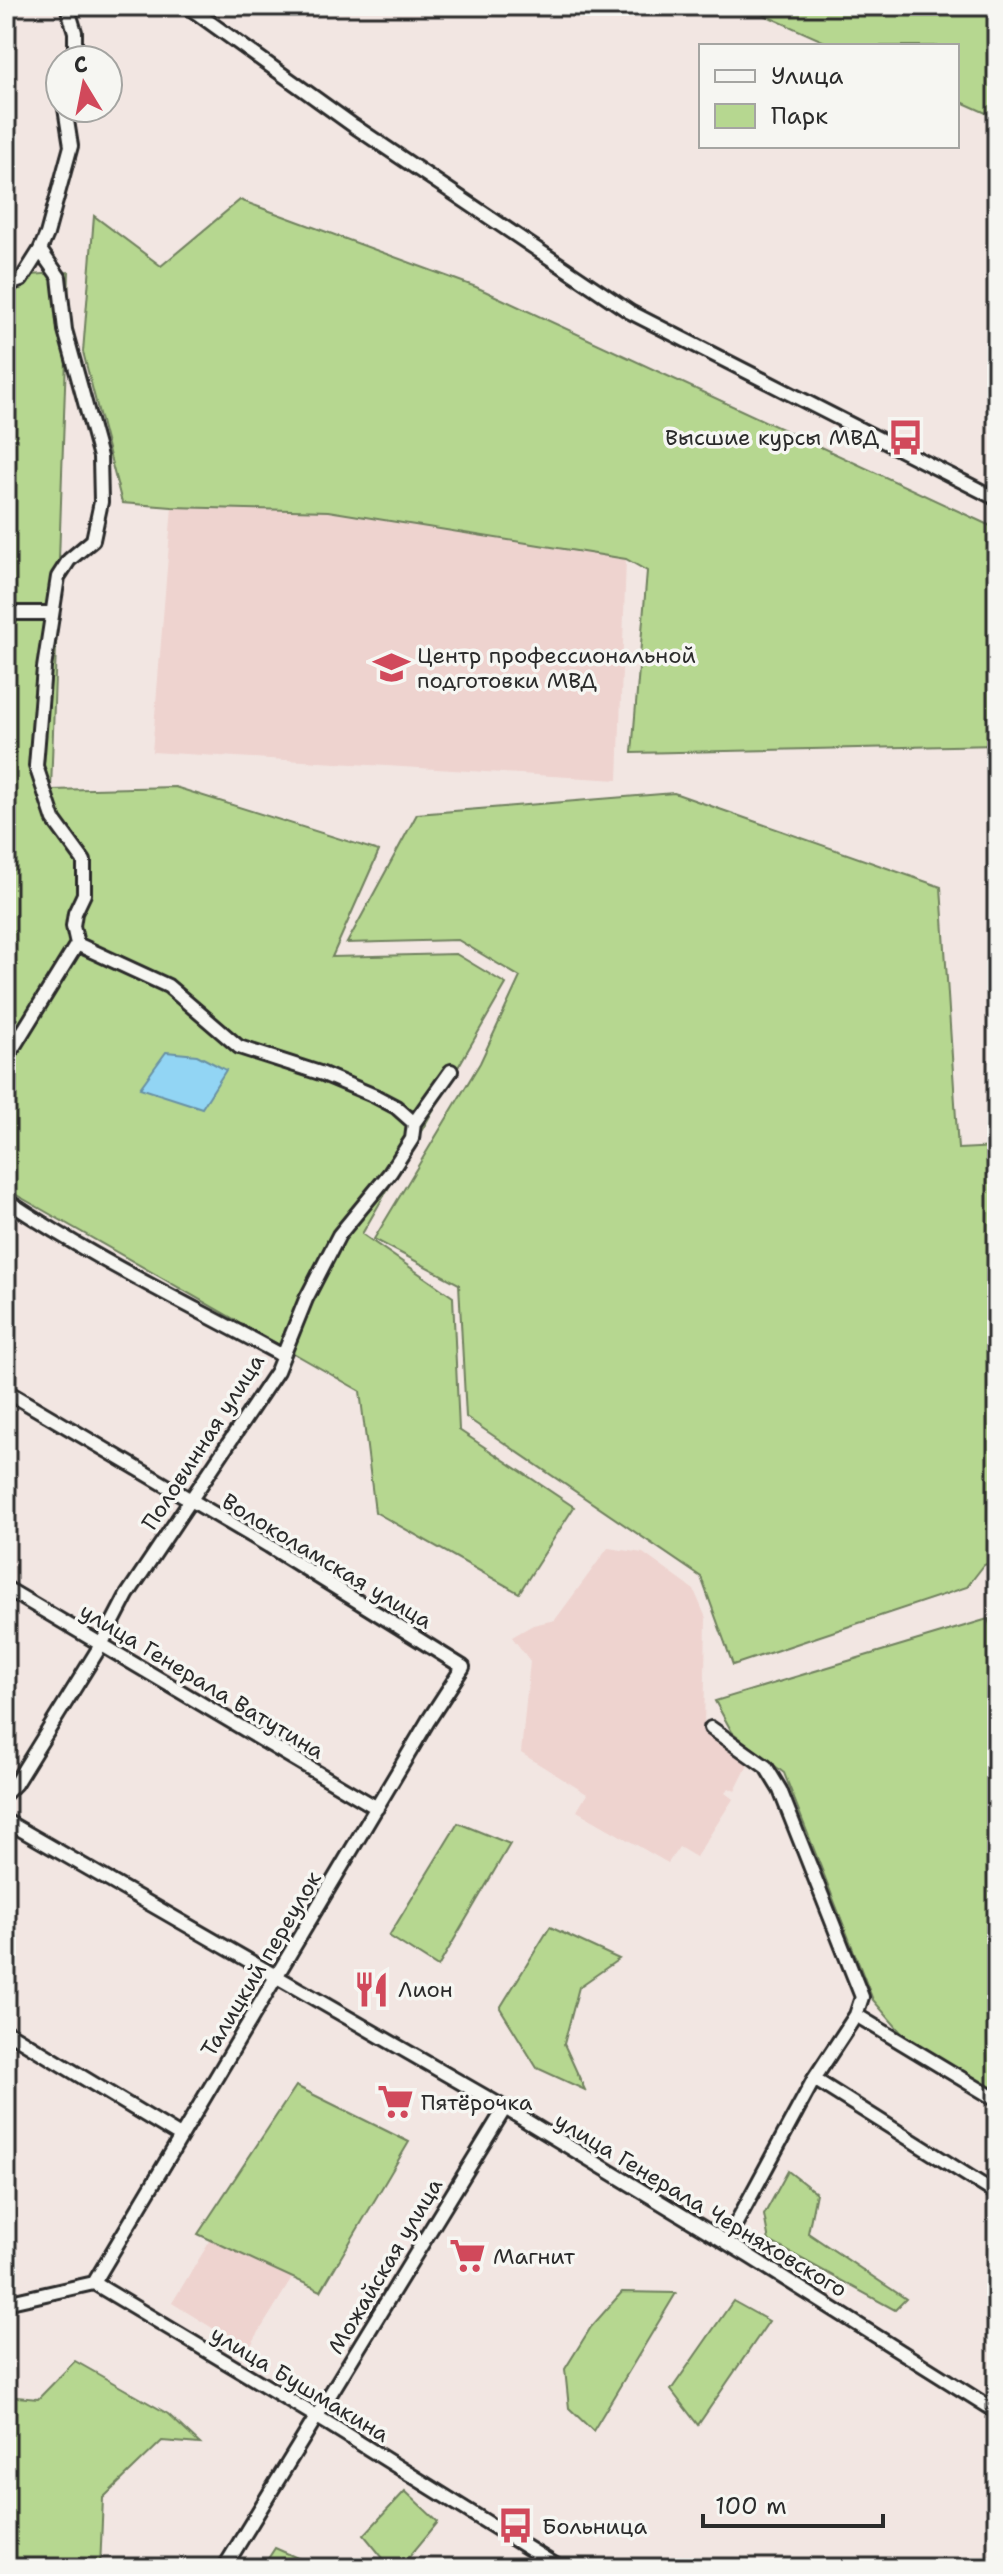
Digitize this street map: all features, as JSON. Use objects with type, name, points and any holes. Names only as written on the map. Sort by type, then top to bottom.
[{"type":"street","points":[[67,6],[75,32],[75,44]]},
{"type":"street","points":[[187,6],[354,126],[630,312],[997,499]]},
{"type":"street","points":[[6,285],[21,280],[47,234],[71,146],[68,124]]},
{"type":"street","points":[[6,1059],[77,944],[73,926],[84,894],[84,861],[54,820],[36,766],[44,668],[58,577],[69,560],[93,540],[101,502],[100,457],[65,330],[59,277],[40,250]]},
{"type":"street","points":[[6,613],[52,613]]},
{"type":"street","points":[[77,944],[168,986],[239,1047],[323,1074],[375,1096],[396,1107],[414,1123]]},
{"type":"street","name":"Половинная улица","points":[[6,1793],[15,1784],[101,1645],[127,1595],[277,1371],[306,1299],[339,1235],[390,1173],[412,1139],[414,1123],[451,1071]]},
{"type":"street","points":[[6,1200],[55,1233],[141,1282],[283,1356]]},
{"type":"street","name":"Волоколамская улица","points":[[6,1391],[269,1546],[463,1667]]},
{"type":"street","name":"улица Генерала Ватутина","points":[[6,1588],[377,1808]]},
{"type":"street","name":"Талицкий переулок","points":[[94,2283],[463,1667]]},
{"type":"street","points":[[711,1728],[766,1767],[780,1790],[859,1988],[861,2005],[814,2079],[726,2242]]},
{"type":"street","name":"улица Генерала Черняховского","points":[[6,1821],[505,2108],[997,2412]]},
{"type":"street","points":[[856,2015],[997,2100]]},
{"type":"street","points":[[6,2031],[180,2136]]},
{"type":"street","points":[[814,2079],[997,2194]]},
{"type":"street","name":"Можайская улица","points":[[224,2568],[505,2108]]},
{"type":"street","points":[[6,2303],[94,2283]]},
{"type":"street","name":"улица Бушмакина","points":[[94,2283],[317,2416],[560,2568]]},
{"type":"street","points":[[530,2568],[538,2555]]},
{"type":"shaded area","name":"Центр профессиональной подготовки МВД","points":[[172,507],[328,511],[626,559],[618,780],[152,752]]},
{"type":"shaded area","points":[[608,1548],[643,1553],[694,1590],[706,1618],[704,1732],[750,1761],[735,1791],[729,1788],[725,1793],[733,1799],[696,1857],[679,1847],[668,1863],[577,1811],[587,1794],[521,1753],[530,1661],[512,1637],[533,1625],[555,1620]]},
{"type":"shaded area","points":[[248,2179],[324,2226],[248,2350],[172,2303]]},
{"type":"green space","points":[[744,6],[997,6],[997,118],[959,101],[959,44],[830,44]]},
{"type":"green space","points":[[240,200],[476,287],[997,529],[997,745],[632,753],[647,571],[626,559],[328,511],[122,503],[83,352],[94,216],[161,266]]},
{"type":"green space","points":[[69,272],[51,790],[175,787],[379,851],[332,957],[456,954],[506,984],[362,1234],[453,1297],[459,1430],[574,1507],[519,1593],[375,1512],[360,1391],[6,1189],[6,277]]},
{"type":"green space","points":[[674,793],[941,887],[958,1149],[997,1147],[997,1560],[984,1565],[967,1587],[733,1665],[701,1577],[466,1417],[459,1284],[374,1239],[480,1063],[520,977],[458,940],[347,943],[417,814]]},
{"type":"green space","points":[[988,1619],[997,1641],[997,2095],[911,2044],[873,2000],[784,1773],[732,1732],[715,1701]]},
{"type":"green space","points":[[458,1823],[510,1844],[438,1967],[389,1936]]},
{"type":"green space","points":[[550,1927],[619,1959],[579,1987],[564,2044],[585,2090],[537,2068],[500,2008]]},
{"type":"green space","points":[[296,2086],[409,2142],[321,2291],[198,2234]]},
{"type":"green space","points":[[788,2171],[816,2193],[808,2233],[906,2299],[895,2310],[769,2241],[764,2215]]},
{"type":"green space","points":[[622,2292],[676,2293],[593,2431],[569,2408],[565,2369],[591,2327]]},
{"type":"green space","points":[[733,2301],[769,2321],[698,2425],[671,2390]]},
{"type":"green space","points":[[75,2361],[168,2414],[200,2444],[162,2441],[103,2498],[100,2568],[6,2568],[6,2396],[38,2399]]},
{"type":"green space","points":[[405,2491],[438,2522],[400,2568],[391,2568],[364,2535]]},
{"type":"green space","points":[[275,2548],[320,2568],[262,2568]]},
{"type":"water","points":[[166,1052],[197,1055],[226,1070],[202,1108],[140,1088]]},
{"type":"place","name":"Высшие курсы МВД","points":[[905,437]]},
{"type":"place","name":"Центр профессиональной подготовки МВД","points":[[391,668]]},
{"type":"place","name":"Лион","points":[[372,1989]]},
{"type":"place","name":"Пятёрочка","points":[[395,2102]]},
{"type":"place","name":"Магнит","points":[[467,2256]]},
{"type":"place","name":"Больница","points":[[516,2526]]}]
